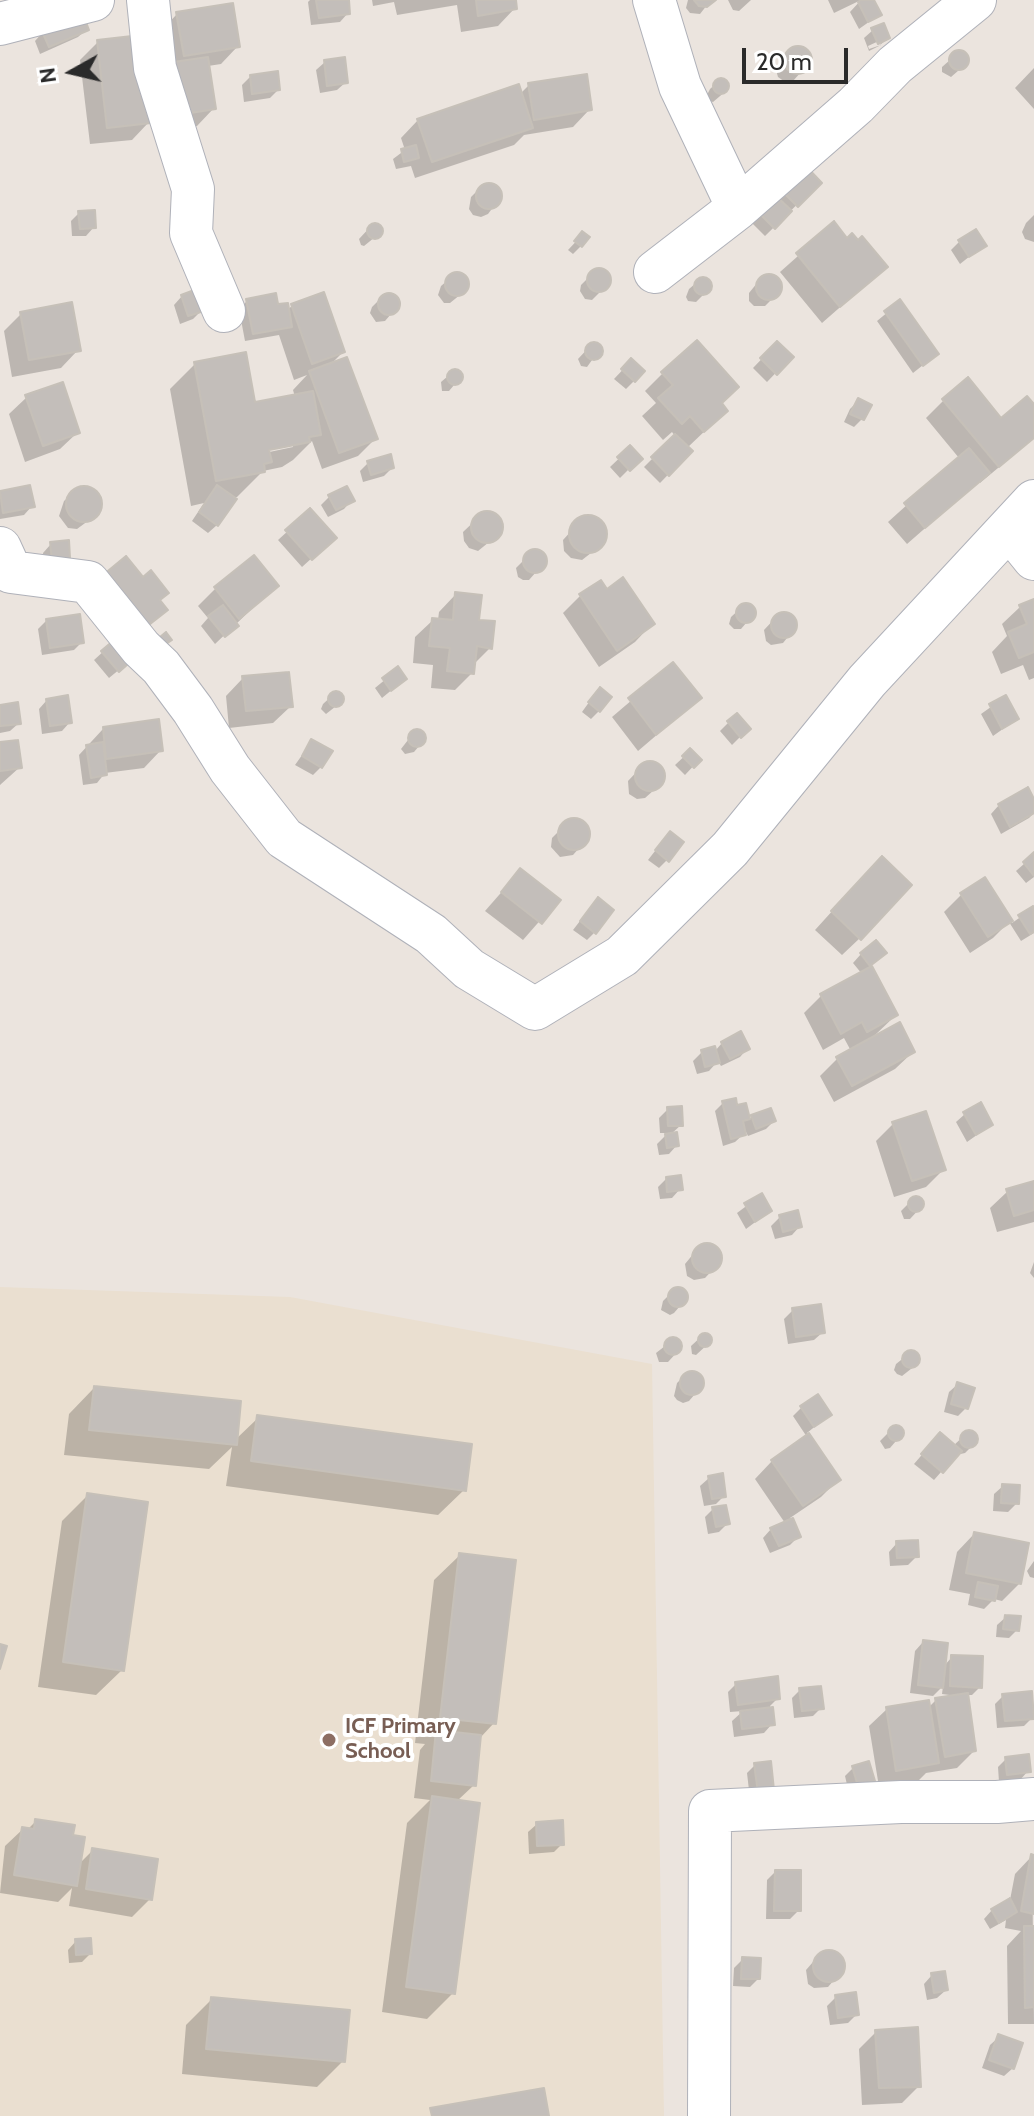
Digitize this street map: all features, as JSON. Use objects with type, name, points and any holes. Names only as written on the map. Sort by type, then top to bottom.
[{"type":"street","points":[[0,24],[93,0]]},
{"type":"street","points":[[148,0],[155,68],[193,189],[191,233],[224,311]]},
{"type":"street","points":[[654,0],[680,86],[738,208]]},
{"type":"street","points":[[655,272],[738,208],[856,105],[895,65],[975,0]]},
{"type":"street","points":[[0,548],[11,572],[88,582],[141,648],[161,667],[193,710],[230,769],[284,838],[431,934],[469,969],[535,1009],[622,956],[730,849],[867,681],[1026,529]]},
{"type":"street","points":[[709,2116],[710,1811],[914,1801],[1034,1799]]},
{"type":"shaded area","name":"ICF Primary School","points":[[0,1287],[290,1297],[652,1364],[664,2116],[0,2116]]},
{"type":"building","points":[[316,0],[349,0],[350,14],[319,18]]},
{"type":"building","points":[[476,0],[516,0],[517,9],[478,16]]},
{"type":"building","points":[[694,0],[716,0],[707,7],[699,6]]},
{"type":"building","points":[[874,0],[882,15],[868,22],[858,2]]},
{"type":"building","points":[[233,3],[240,47],[184,56],[176,12]]},
{"type":"building","points":[[83,14],[89,30],[49,47],[42,31]]},
{"type":"building","points":[[884,23],[890,38],[878,44],[871,28]]},
{"type":"building","points":[[141,35],[151,123],[107,128],[97,40]]},
{"type":"building","points":[[798,46],[808,50],[812,60],[808,70],[798,74],[788,70],[784,60],[788,50]]},
{"type":"building","points":[[959,50],[966,53],[969,60],[966,67],[959,70],[952,67],[949,60],[952,53]]},
{"type":"building","points":[[208,57],[216,109],[183,114],[174,62]]},
{"type":"building","points":[[345,57],[348,83],[327,86],[324,60]]},
{"type":"building","points":[[278,71],[280,90],[252,94],[250,75]]},
{"type":"building","points":[[587,74],[592,110],[534,120],[528,83]]},
{"type":"building","points":[[721,78],[727,80],[727,92],[721,94],[715,92],[713,86],[715,80]]},
{"type":"building","points":[[519,84],[533,128],[432,162],[417,119]]},
{"type":"building","points":[[416,145],[419,158],[404,162],[401,149]]},
{"type":"building","points":[[803,163],[822,183],[798,207],[779,188]]},
{"type":"building","points":[[489,183],[498,187],[502,196],[498,205],[489,209],[480,205],[476,196],[480,187]]},
{"type":"building","points":[[776,196],[792,211],[775,229],[759,213]]},
{"type":"building","points":[[95,210],[96,228],[80,229],[78,211]]},
{"type":"building","points":[[834,221],[847,238],[852,233],[858,240],[862,236],[888,267],[840,307],[796,253]]},
{"type":"building","points":[[375,223],[381,225],[381,237],[375,239],[369,237],[367,231],[369,225]]},
{"type":"building","points":[[976,229],[987,246],[969,257],[958,240]]},
{"type":"building","points":[[582,231],[590,237],[582,247],[574,241]]},
{"type":"building","points":[[599,268],[608,271],[611,280],[608,289],[599,292],[590,289],[587,280],[590,271]]},
{"type":"building","points":[[457,272],[468,279],[469,284],[462,295],[457,296],[446,289],[445,284],[452,273]]},
{"type":"building","points":[[769,274],[778,278],[782,287],[778,296],[769,300],[760,296],[756,287],[760,278]]},
{"type":"building","points":[[699,277],[707,277],[712,286],[710,293],[699,295],[694,290],[694,282]]},
{"type":"building","points":[[197,289],[204,311],[188,316],[181,295]]},
{"type":"building","points":[[324,292],[345,352],[312,364],[291,304]]},
{"type":"building","points":[[276,293],[278,304],[288,303],[292,327],[253,334],[246,299]]},
{"type":"building","points":[[389,293],[397,296],[400,304],[397,312],[389,315],[381,312],[378,304],[381,296]]},
{"type":"building","points":[[900,299],[939,354],[923,366],[884,311]]},
{"type":"building","points":[[72,302],[81,351],[29,360],[20,312]]},
{"type":"building","points":[[697,340],[739,387],[722,403],[728,411],[704,432],[690,416],[682,424],[658,398],[673,385],[661,372]]},
{"type":"building","points":[[777,341],[794,357],[777,375],[760,358]]},
{"type":"building","points":[[594,342],[603,351],[594,360],[585,351]]},
{"type":"building","points":[[246,352],[255,402],[313,391],[321,435],[309,437],[310,442],[269,450],[272,462],[264,464],[265,472],[216,481],[194,362]]},
{"type":"building","points":[[347,357],[378,439],[339,453],[309,371]]},
{"type":"building","points":[[631,358],[645,371],[635,382],[621,369]]},
{"type":"building","points":[[455,369],[461,371],[461,383],[455,385],[449,383],[447,377],[449,371]]},
{"type":"building","points":[[968,377],[1001,418],[1027,396],[1034,404],[1034,438],[999,467],[942,399]]},
{"type":"building","points":[[63,382],[80,433],[43,446],[25,395]]},
{"type":"building","points":[[858,398],[872,405],[864,420],[850,414]]},
{"type":"building","points":[[675,434],[693,451],[669,476],[651,457]]},
{"type":"building","points":[[630,445],[643,459],[630,471],[617,457]]},
{"type":"building","points":[[969,448],[990,473],[925,528],[904,503]]},
{"type":"building","points":[[391,454],[394,468],[371,475],[367,461]]},
{"type":"building","points":[[30,485],[35,507],[3,513],[0,491]]},
{"type":"building","points":[[217,485],[237,499],[218,526],[199,512]]},
{"type":"building","points":[[84,486],[96,492],[102,504],[96,516],[84,522],[72,516],[66,504],[72,492]]},
{"type":"building","points":[[347,486],[355,501],[336,510],[328,495]]},
{"type":"building","points":[[310,508],[337,538],[312,560],[285,530]]},
{"type":"building","points":[[487,511],[498,516],[503,527],[498,538],[487,543],[476,538],[471,527],[476,516]]},
{"type":"building","points":[[588,515],[601,521],[607,534],[601,547],[588,553],[575,547],[569,534],[575,521]]},
{"type":"building","points":[[69,540],[70,558],[52,560],[50,542]]},
{"type":"building","points":[[535,549],[543,553],[547,561],[543,569],[535,573],[527,569],[523,561],[527,553]]},
{"type":"building","points":[[254,555],[279,586],[239,619],[214,587]]},
{"type":"building","points":[[126,556],[143,577],[151,570],[169,593],[160,600],[168,610],[145,628],[103,575]]},
{"type":"building","points":[[623,577],[655,624],[617,651],[579,594],[601,580],[607,589]]},
{"type":"building","points":[[455,592],[482,595],[479,620],[495,621],[492,649],[477,646],[474,674],[447,671],[450,648],[429,646],[432,618],[453,620]]},
{"type":"building","points":[[1034,599],[1034,652],[1019,658],[1008,632],[1027,624],[1019,605]]},
{"type":"building","points":[[746,603],[753,606],[756,613],[753,620],[746,623],[739,620],[736,613],[739,606]]},
{"type":"building","points":[[223,605],[239,626],[225,637],[208,616]]},
{"type":"building","points":[[784,612],[794,615],[797,625],[794,635],[784,638],[774,635],[771,625],[774,615]]},
{"type":"building","points":[[80,614],[84,643],[50,648],[46,619]]},
{"type":"building","points":[[166,632],[172,640],[166,644],[160,637]]},
{"type":"building","points":[[120,635],[137,656],[119,672],[101,651]]},
{"type":"building","points":[[673,662],[702,698],[656,735],[628,698]]},
{"type":"building","points":[[398,666],[407,679],[391,691],[382,678]]},
{"type":"building","points":[[289,672],[293,707],[246,711],[242,676]]},
{"type":"building","points":[[600,687],[612,697],[600,712],[588,702]]},
{"type":"building","points":[[336,691],[342,693],[342,705],[336,707],[330,705],[328,699],[330,693]]},
{"type":"building","points":[[68,695],[72,723],[50,726],[46,699]]},
{"type":"building","points":[[1006,695],[1019,719],[1002,729],[989,704]]},
{"type":"building","points":[[18,702],[21,724],[0,726],[0,705]]},
{"type":"building","points":[[737,713],[751,729],[741,738],[727,721]]},
{"type":"building","points":[[159,719],[163,751],[106,759],[103,727]]},
{"type":"building","points":[[413,729],[421,729],[426,738],[424,745],[413,747],[408,742],[408,734]]},
{"type":"building","points":[[311,739],[333,751],[322,768],[302,756]]},
{"type":"building","points":[[18,740],[22,768],[0,771],[0,742]]},
{"type":"building","points":[[103,742],[107,775],[91,778],[86,745]]},
{"type":"building","points":[[690,748],[702,760],[694,768],[682,756]]},
{"type":"building","points":[[650,761],[661,765],[665,776],[661,787],[650,791],[639,787],[635,776],[639,765]]},
{"type":"building","points":[[1028,787],[1034,799],[1034,813],[1010,827],[998,804]]},
{"type":"building","points":[[574,818],[585,823],[590,834],[585,845],[574,850],[563,845],[558,834],[563,823]]},
{"type":"building","points":[[670,831],[684,842],[669,862],[655,850]]},
{"type":"building","points":[[1034,852],[1034,876],[1023,862]]},
{"type":"building","points":[[882,856],[912,885],[861,940],[831,911]]},
{"type":"building","points":[[520,868],[561,900],[542,924],[501,892]]},
{"type":"building","points":[[985,877],[1013,921],[988,937],[960,893]]},
{"type":"building","points":[[598,897],[614,910],[596,934],[580,921]]},
{"type":"building","points":[[1033,906],[1034,932],[1030,934],[1018,915]]},
{"type":"building","points":[[876,940],[887,953],[870,966],[860,953]]},
{"type":"building","points":[[872,966],[898,1015],[867,1032],[862,1022],[841,1034],[820,994]]},
{"type":"building","points":[[900,1022],[915,1052],[852,1086],[836,1057]]},
{"type":"building","points":[[741,1031],[750,1049],[730,1059],[721,1042]]},
{"type":"building","points":[[715,1046],[720,1063],[705,1067],[701,1050]]},
{"type":"building","points":[[736,1098],[737,1105],[746,1103],[750,1119],[743,1121],[746,1135],[731,1139],[722,1101]]},
{"type":"building","points":[[981,1102],[993,1125],[976,1135],[963,1112]]},
{"type":"building","points":[[682,1106],[683,1126],[668,1126],[667,1107]]},
{"type":"building","points":[[771,1108],[776,1121],[756,1129],[751,1115]]},
{"type":"building","points":[[926,1111],[946,1170],[912,1181],[892,1122]]},
{"type":"building","points":[[677,1132],[679,1146],[667,1148],[665,1134]]},
{"type":"building","points":[[681,1175],[683,1190],[667,1192],[666,1177]]},
{"type":"building","points":[[1034,1181],[1034,1210],[1014,1216],[1006,1189]]},
{"type":"building","points":[[762,1193],[772,1211],[755,1222],[744,1203]]},
{"type":"building","points":[[916,1196],[922,1198],[922,1210],[916,1212],[910,1210],[908,1204],[910,1198]]},
{"type":"building","points":[[798,1210],[802,1227],[783,1232],[779,1215]]},
{"type":"building","points":[[707,1243],[718,1247],[722,1258],[718,1269],[707,1273],[696,1269],[692,1258],[696,1247]]},
{"type":"building","points":[[678,1287],[685,1290],[688,1297],[685,1304],[678,1307],[671,1304],[668,1297],[671,1290]]},
{"type":"building","points":[[821,1304],[825,1333],[796,1337],[792,1308]]},
{"type":"building","points":[[705,1333],[712,1340],[705,1347],[698,1340]]},
{"type":"building","points":[[669,1337],[677,1337],[682,1346],[680,1353],[669,1355],[664,1350],[664,1342]]},
{"type":"building","points":[[911,1350],[920,1359],[911,1368],[902,1359]]},
{"type":"building","points":[[692,1371],[700,1375],[704,1383],[700,1391],[692,1395],[684,1391],[680,1383],[684,1375]]},
{"type":"building","points":[[957,1382],[975,1388],[968,1409],[951,1404]]},
{"type":"building","points":[[94,1386],[241,1401],[237,1445],[89,1430]]},
{"type":"building","points":[[818,1394],[832,1415],[814,1427],[800,1406]]},
{"type":"building","points":[[257,1415],[472,1444],[466,1491],[251,1461]]},
{"type":"building","points":[[896,1425],[902,1427],[902,1439],[896,1441],[890,1439],[888,1433],[890,1427]]},
{"type":"building","points":[[969,1430],[978,1439],[969,1448],[960,1439]]},
{"type":"building","points":[[940,1432],[962,1451],[943,1473],[921,1454]]},
{"type":"building","points":[[809,1433],[841,1480],[803,1506],[771,1460]]},
{"type":"building","points":[[723,1473],[726,1497],[712,1499],[708,1476]]},
{"type":"building","points":[[1002,1484],[1020,1485],[1019,1504],[1001,1503]]},
{"type":"building","points":[[87,1493],[148,1502],[124,1671],[63,1662]]},
{"type":"building","points":[[726,1505],[730,1524],[716,1527],[712,1507]]},
{"type":"building","points":[[793,1518],[801,1537],[779,1546],[770,1528]]},
{"type":"building","points":[[974,1532],[1029,1543],[1021,1584],[966,1573]]},
{"type":"building","points":[[918,1540],[919,1557],[897,1558],[896,1541]]},
{"type":"building","points":[[459,1553],[516,1560],[496,1724],[440,1718]]},
{"type":"building","points":[[978,1582],[998,1586],[995,1601],[975,1597]]},
{"type":"building","points":[[1005,1615],[1021,1616],[1019,1631],[1003,1629]]},
{"type":"building","points":[[923,1640],[948,1643],[943,1688],[918,1685]]},
{"type":"building","points":[[0,1644],[7,1646],[0,1669]]},
{"type":"building","points":[[951,1655],[983,1656],[982,1688],[950,1686]]},
{"type":"building","points":[[778,1676],[780,1699],[738,1705],[735,1682]]},
{"type":"building","points":[[821,1686],[824,1709],[802,1711],[799,1688]]},
{"type":"building","points":[[1032,1691],[1034,1719],[1005,1721],[1002,1694]]},
{"type":"building","points":[[968,1693],[976,1751],[945,1757],[935,1698]]},
{"type":"building","points":[[929,1700],[939,1763],[896,1771],[886,1707]]},
{"type":"building","points":[[773,1707],[775,1725],[742,1729],[740,1711]]},
{"type":"building","points":[[436,1730],[481,1735],[476,1786],[431,1781]]},
{"type":"building","points":[[1029,1754],[1031,1772],[1007,1775],[1005,1757]]},
{"type":"building","points":[[771,1761],[774,1790],[758,1792],[754,1763]]},
{"type":"building","points":[[869,1761],[875,1781],[858,1786],[852,1766]]},
{"type":"building","points":[[432,1796],[480,1803],[455,1994],[406,1987]]},
{"type":"building","points":[[35,1819],[75,1825],[73,1835],[85,1837],[77,1886],[14,1875],[22,1827],[34,1829]]},
{"type":"building","points":[[563,1820],[564,1845],[537,1846],[536,1822]]},
{"type":"building","points":[[92,1848],[158,1859],[152,1900],[86,1889]]},
{"type":"building","points":[[1031,1854],[1034,1855],[1034,1914],[1021,1911]]},
{"type":"building","points":[[775,1870],[801,1870],[801,1911],[774,1911]]},
{"type":"building","points":[[1010,1898],[1017,1912],[999,1923],[991,1909]]},
{"type":"building","points":[[1024,1926],[1034,1926],[1034,2007],[1025,2008]]},
{"type":"building","points":[[91,1938],[92,1954],[76,1955],[75,1939]]},
{"type":"building","points":[[829,1950],[840,1955],[845,1966],[840,1977],[829,1982],[818,1977],[813,1966],[818,1955]]},
{"type":"building","points":[[742,1957],[761,1958],[760,1979],[741,1979]]},
{"type":"building","points":[[945,1971],[948,1990],[934,1993],[931,1973]]},
{"type":"building","points":[[856,1992],[859,2015],[838,2018],[835,1995]]},
{"type":"building","points":[[211,1997],[350,2010],[345,2062],[206,2049]]},
{"type":"building","points":[[918,2027],[921,2087],[879,2088],[875,2030]]},
{"type":"building","points":[[998,2034],[1023,2043],[1014,2069],[989,2060]]},
{"type":"building","points":[[544,2088],[549,2116],[432,2116],[430,2108]]},
{"type":"place","name":"ICF Primary School","points":[[329,1740]]}]
